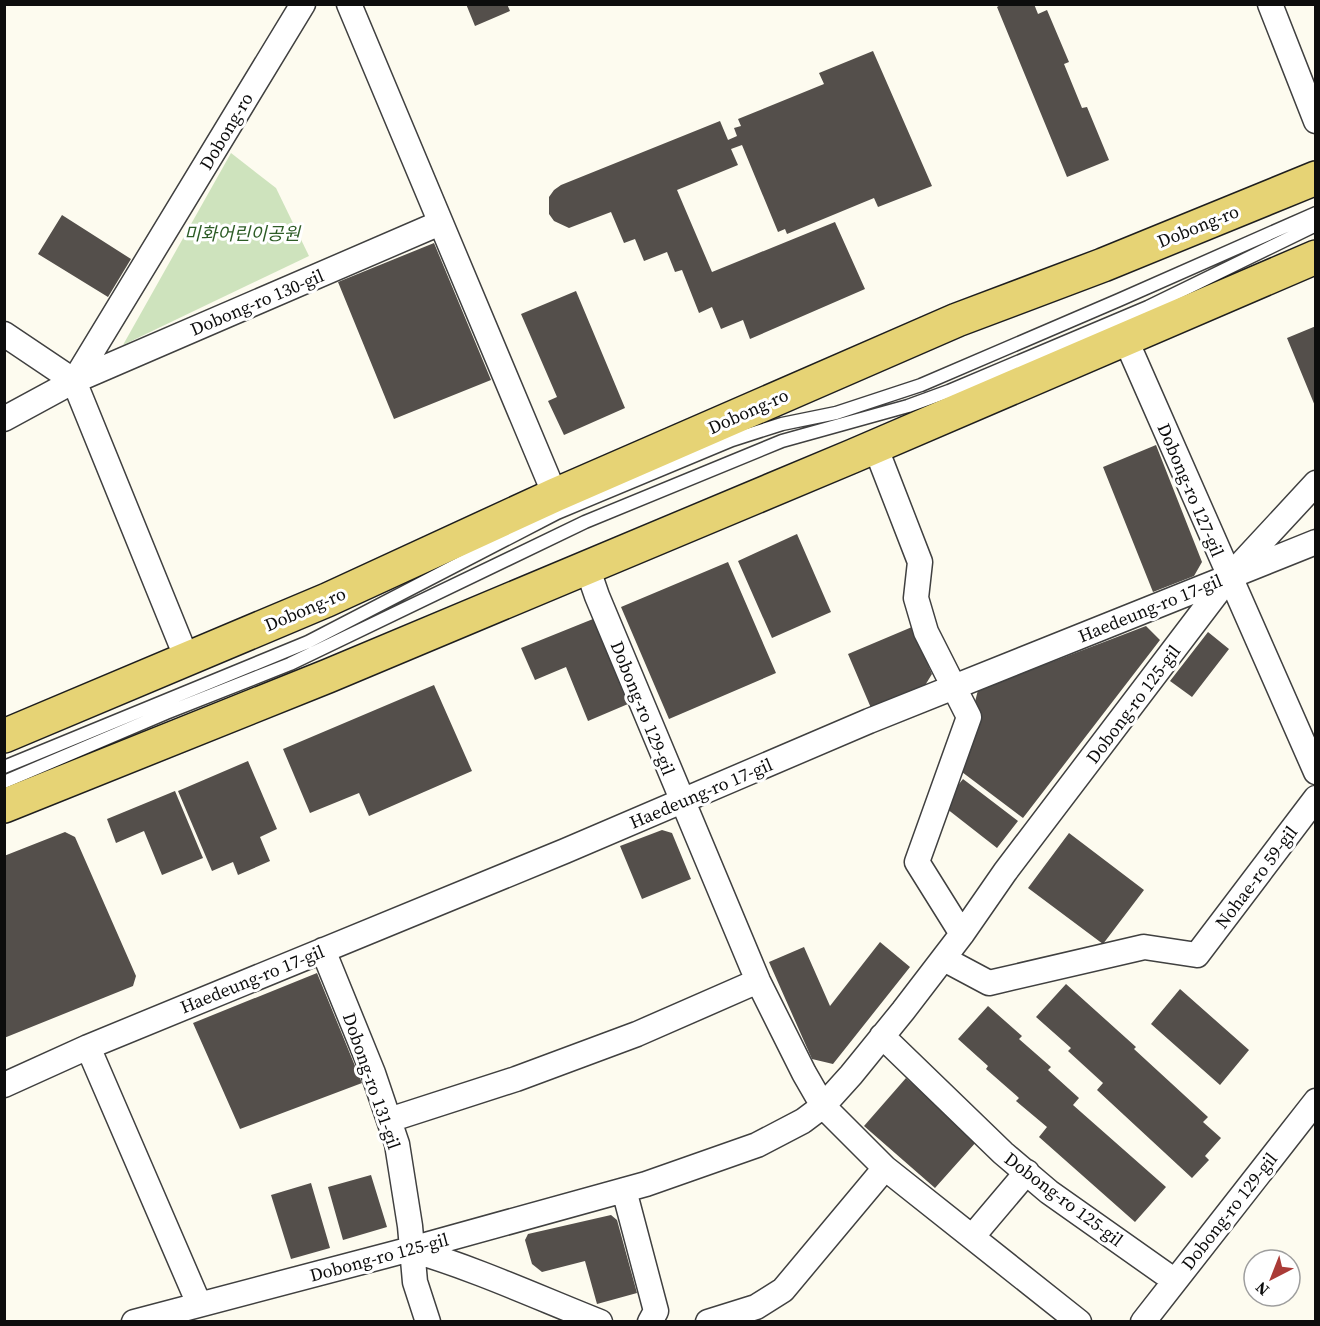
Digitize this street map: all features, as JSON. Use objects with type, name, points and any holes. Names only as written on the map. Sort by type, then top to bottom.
[{"type":"main road","name":"Dobong-ro","points":[[4,736],[327,600],[555,495],[957,320],[1103,265],[1316,178]]},
{"type":"main road","points":[[4,806],[328,676],[875,446],[1316,257]]},
{"type":"street","name":"Dobong-ro","points":[[74,381],[303,4]]},
{"type":"street","points":[[349,4],[555,495]]},
{"type":"street","points":[[1270,4],[1316,121]]},
{"type":"street","name":"Dobong-ro 130-gil","points":[[74,381],[440,223]]},
{"type":"street","points":[[4,334],[74,381],[187,659]]},
{"type":"street","name":"Dobong-ro 127-gil","points":[[1125,338],[1228,577],[1245,609],[1316,772]]},
{"type":"street","points":[[4,419],[74,381]]},
{"type":"street","points":[[875,446],[920,562],[916,597],[926,632],[969,717],[917,861],[962,934]]},
{"type":"street","name":"Dobong-ro 125-gil","points":[[134,1322],[624,1190],[757,1145],[803,1121],[823,1106],[851,1075],[944,958],[1005,872],[1228,577],[1316,483]]},
{"type":"street","name":"Haedeung-ro 17-gil","points":[[4,1085],[88,1047],[565,851],[955,686],[1316,542]]},
{"type":"street","name":"Dobong-ro 129-gil","points":[[587,567],[758,981],[823,1106],[885,1168],[1079,1322]]},
{"type":"street","name":"Nohae-ro 59-gil","points":[[944,958],[989,983],[1144,947],[1197,955],[1316,798]]},
{"type":"street","name":"Dobong-ro 131-gil","points":[[323,950],[373,1073],[397,1144],[410,1226],[415,1282],[428,1322]]},
{"type":"street","points":[[388,1120],[516,1079],[638,1034],[758,981]]},
{"type":"street","name":"Dobong-ro 125-gil","points":[[882,1036],[1003,1153],[1050,1192],[1175,1281]]},
{"type":"street","points":[[88,1047],[199,1304]]},
{"type":"street","name":"Dobong-ro 129-gil","points":[[1143,1322],[1316,1101]]},
{"type":"street","points":[[708,1322],[756,1307],[783,1290],[885,1168]]},
{"type":"street","points":[[972,1237],[1027,1172]]},
{"type":"street","points":[[624,1190],[656,1311],[650,1322]]},
{"type":"street","points":[[411,1249],[453,1262],[600,1322]]},
{"type":"lane","points":[[4,767],[308,642],[557,513],[732,440],[782,424],[836,413],[921,385],[1316,213]]},
{"type":"lane","points":[[4,782],[290,663],[388,619],[585,522],[782,441],[908,406],[949,391],[1148,307],[1316,225]]},
{"type":"green space","name":"미화어린이공원","points":[[231,153],[276,188],[309,256],[123,345]]},
{"type":"building","points":[[466,4],[507,4],[510,11],[475,26]]},
{"type":"building","points":[[1002,4],[1034,4],[1038,14],[1047,10],[1069,62],[1064,64],[1082,108],[1087,107],[1109,160],[1067,177],[997,7]]},
{"type":"building","points":[[873,51],[932,186],[878,207],[874,198],[787,234],[785,229],[778,232],[742,145],[731,149],[738,165],[677,190],[712,272],[835,222],[865,289],[750,339],[743,320],[721,329],[712,307],[699,313],[682,270],[675,272],[667,252],[644,261],[635,239],[624,243],[611,212],[569,228],[554,221],[549,214],[549,197],[561,185],[720,121],[728,140],[737,136],[734,128],[741,126],[738,119],[824,84],[819,73]]},
{"type":"building","points":[[62,215],[131,259],[108,297],[38,254]]},
{"type":"building","points":[[434,243],[491,380],[394,419],[338,282]]},
{"type":"building","points":[[576,291],[625,408],[564,435],[548,401],[557,397],[521,314]]},
{"type":"building","points":[[1316,326],[1316,406],[1315,406],[1287,338]]},
{"type":"building","points":[[1156,445],[1202,562],[1194,576],[1153,592],[1103,467]]},
{"type":"building","points":[[797,534],[831,612],[772,638],[738,561]]},
{"type":"building","points":[[728,562],[776,673],[669,719],[621,607]]},
{"type":"building","points":[[593,619],[628,704],[588,721],[566,667],[535,680],[521,648]]},
{"type":"building","points":[[1146,626],[1160,640],[1023,818],[958,769],[978,690]]},
{"type":"building","points":[[912,627],[932,674],[924,687],[871,708],[848,654]]},
{"type":"building","points":[[1208,632],[1229,649],[1192,697],[1170,681]]},
{"type":"building","points":[[434,685],[472,771],[369,816],[359,793],[310,813],[283,749]]},
{"type":"building","points":[[248,761],[277,829],[260,837],[270,861],[238,875],[233,862],[212,871],[178,791]]},
{"type":"building","points":[[963,779],[1018,821],[997,848],[942,805]]},
{"type":"building","points":[[175,791],[203,858],[162,875],[144,831],[116,843],[107,819]]},
{"type":"building","points":[[662,830],[672,833],[691,879],[642,899],[620,846]]},
{"type":"building","points":[[65,832],[75,837],[136,976],[133,986],[4,1038],[4,856]]},
{"type":"building","points":[[1069,833],[1144,890],[1103,944],[1028,888]]},
{"type":"building","points":[[880,942],[910,967],[833,1064],[812,1059],[769,962],[804,947],[830,1006]]},
{"type":"building","points":[[317,973],[362,1083],[240,1129],[193,1023]]},
{"type":"building","points":[[1066,984],[1136,1047],[1134,1049],[1208,1117],[1203,1122],[1221,1138],[1205,1156],[1209,1160],[1192,1178],[1097,1090],[1103,1083],[1068,1051],[1071,1048],[1036,1017]]},
{"type":"building","points":[[1180,989],[1249,1050],[1220,1085],[1151,1024]]},
{"type":"building","points":[[988,1006],[1022,1036],[1019,1039],[1051,1067],[1048,1070],[1079,1098],[1073,1105],[1166,1187],[1135,1222],[1039,1137],[1047,1127],[1016,1101],[1019,1098],[986,1069],[988,1066],[958,1039]]},
{"type":"building","points":[[906,1078],[977,1141],[935,1188],[864,1126]]},
{"type":"building","points":[[371,1175],[387,1227],[343,1240],[328,1187]]},
{"type":"building","points":[[311,1183],[330,1248],[291,1259],[271,1195]]},
{"type":"building","points":[[611,1215],[617,1220],[637,1293],[597,1304],[585,1261],[542,1272],[532,1264],[525,1240],[528,1234]]}]
